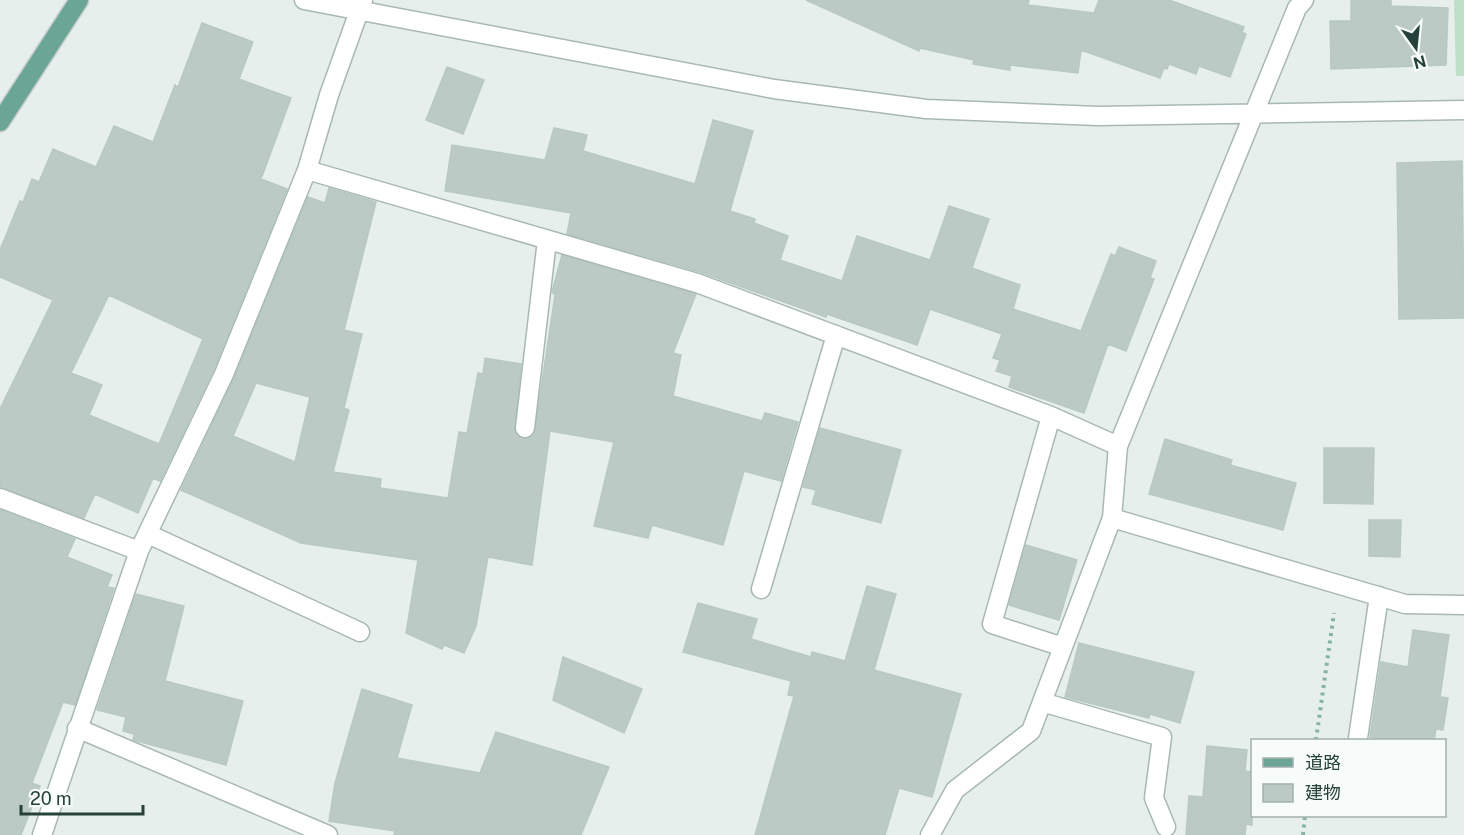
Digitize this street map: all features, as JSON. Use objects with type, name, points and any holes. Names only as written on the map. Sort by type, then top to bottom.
[{"type":"main road","points":[[0,122],[79,0]]},
{"type":"street","points":[[304,0],[361,5],[774,89],[927,109],[1098,116],[1464,110]]},
{"type":"street","points":[[930,835],[955,790],[1031,731],[1112,518],[1118,446],[1297,8],[1304,0]]},
{"type":"street","points":[[42,835],[77,728],[140,551],[224,374],[307,170],[361,5]]},
{"type":"street","points":[[307,170],[697,283],[1051,416],[1118,446]]},
{"type":"street","points":[[525,428],[547,240]]},
{"type":"street","points":[[761,589],[836,335]]},
{"type":"street","points":[[1051,416],[992,624],[1063,648]]},
{"type":"street","points":[[0,498],[140,551]]},
{"type":"street","points":[[1112,518],[1405,604],[1464,605]]},
{"type":"street","points":[[147,534],[360,632]]},
{"type":"street","points":[[1358,738],[1379,596]]},
{"type":"street","points":[[1042,702],[1162,737],[1154,798],[1166,827]]},
{"type":"street","points":[[77,728],[328,835]]},
{"type":"path","points":[[1316,739],[1338,584]]},
{"type":"path","points":[[1303,835],[1305,817]]},
{"type":"green space","points":[[1454,0],[1464,0],[1464,76],[1456,76]]},
{"type":"building","points":[[806,0],[1029,0],[1028,5],[1094,13],[1099,0],[1169,0],[1244,27],[1242,32],[1246,34],[1230,77],[1199,66],[1196,74],[1169,64],[1167,69],[1164,68],[1160,78],[1081,50],[1078,73],[1010,65],[1010,70],[973,64],[974,60],[920,48],[919,51]]},
{"type":"building","points":[[1391,0],[1391,6],[1448,8],[1446,65],[1331,69],[1330,21],[1351,21],[1351,1]]},
{"type":"building","points":[[202,23],[253,42],[239,79],[291,98],[261,179],[287,189],[214,369],[160,481],[153,478],[138,513],[95,494],[84,518],[0,487],[0,409],[53,300],[0,277],[0,250],[20,201],[23,202],[32,179],[39,182],[53,149],[96,167],[114,126],[153,142],[175,85],[178,87]],"holes":[[[109,295],[203,339],[159,444],[89,415],[102,385],[71,373]]]},
{"type":"building","points":[[447,67],[484,80],[463,134],[426,120]]},
{"type":"building","points":[[713,120],[753,131],[730,211],[755,219],[754,223],[788,236],[780,260],[842,281],[857,236],[930,260],[949,206],[989,219],[972,268],[1020,285],[1013,309],[1081,331],[1111,254],[1115,256],[1119,247],[1156,261],[1150,278],[1154,279],[1126,351],[1108,344],[1084,413],[1009,387],[1012,376],[996,371],[1000,360],[993,358],[1002,334],[930,309],[917,345],[827,314],[826,317],[700,272],[567,234],[571,213],[445,191],[452,145],[545,160],[554,128],[587,135],[583,151],[695,184]]},
{"type":"building","points":[[1462,161],[1464,318],[1399,319],[1397,163]]},
{"type":"building","points":[[329,188],[376,202],[344,330],[362,334],[344,408],[349,410],[333,472],[381,479],[380,488],[448,498],[459,432],[467,433],[478,373],[483,374],[485,358],[521,364],[515,432],[523,439],[534,435],[555,295],[552,292],[562,255],[696,294],[673,353],[681,355],[673,396],[762,421],[765,413],[798,422],[781,481],[744,471],[723,545],[652,525],[648,538],[594,526],[614,442],[550,431],[532,565],[488,557],[476,626],[464,653],[444,645],[442,649],[406,633],[418,560],[301,543],[181,490],[234,378],[308,197],[325,203]],"holes":[[[256,383],[310,397],[295,462],[233,436]]]},
{"type":"building","points":[[820,428],[901,450],[881,523],[812,504],[816,490],[803,487]]},
{"type":"building","points":[[1165,439],[1232,460],[1230,465],[1296,483],[1283,530],[1149,494]]},
{"type":"building","points":[[1324,448],[1374,448],[1373,504],[1324,503]]},
{"type":"building","points":[[0,510],[75,539],[67,557],[112,575],[107,587],[114,588],[75,705],[63,702],[32,783],[40,786],[21,835],[0,835]]},
{"type":"building","points":[[1369,520],[1401,520],[1400,557],[1369,556]]},
{"type":"building","points":[[1026,545],[1077,560],[1059,620],[1009,605]]},
{"type":"building","points":[[867,586],[896,594],[874,670],[961,694],[932,797],[899,788],[885,835],[755,835],[794,696],[788,695],[791,681],[683,652],[698,603],[757,619],[751,639],[811,657],[812,652],[845,661]]},
{"type":"building","points":[[136,594],[184,606],[165,681],[243,701],[226,765],[133,740],[134,734],[123,731],[126,717],[97,710]]},
{"type":"building","points":[[1413,630],[1449,635],[1440,697],[1448,698],[1443,730],[1436,729],[1434,739],[1370,737],[1381,662],[1408,667]]},
{"type":"building","points":[[1079,643],[1194,672],[1180,723],[1150,714],[1149,718],[1065,697]]},
{"type":"building","points":[[563,657],[642,689],[624,733],[553,700]]},
{"type":"building","points":[[362,689],[412,705],[397,758],[480,773],[496,732],[609,767],[581,835],[394,835],[395,831],[329,821],[335,783]]},
{"type":"building","points":[[1207,746],[1247,750],[1245,771],[1251,772],[1252,825],[1246,824],[1245,835],[1186,835],[1189,796],[1203,797]]}]
